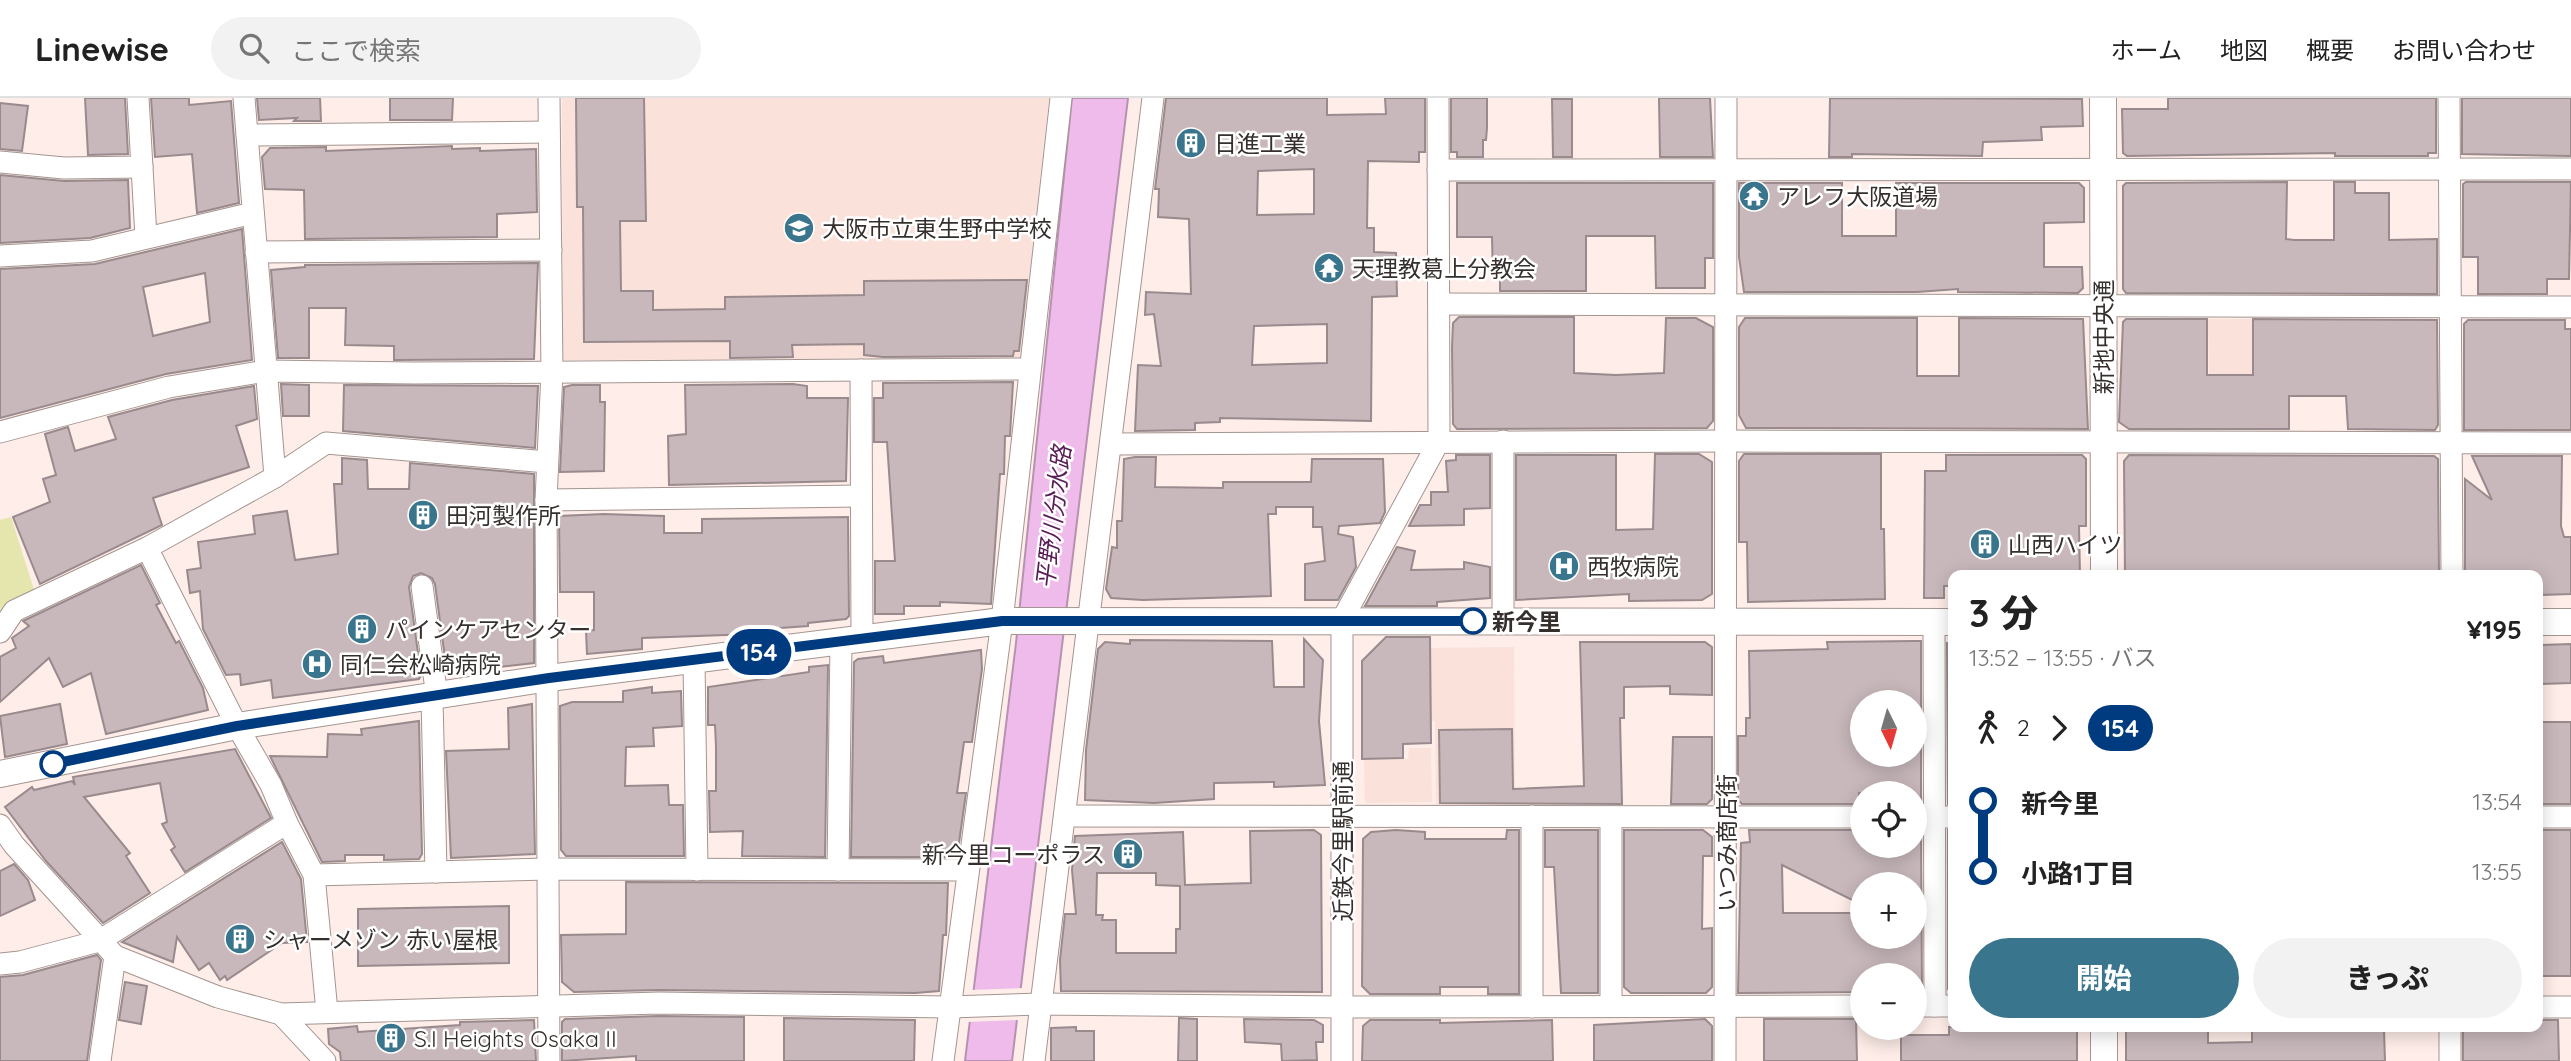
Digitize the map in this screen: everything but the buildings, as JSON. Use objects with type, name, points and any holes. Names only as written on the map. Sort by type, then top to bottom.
[{"type":"street","points":[[138,98],[146,237]]},
{"type":"street","points":[[244,98],[275,477]]},
{"type":"street","points":[[549,98],[552,372],[546,500],[549,1061]]},
{"type":"street","points":[[943,1061],[953,1007],[968,870],[1002,621],[1061,98]]},
{"type":"street","points":[[1034,1061],[1035,1004],[1065,816],[1153,98]]},
{"type":"street","points":[[1342,620],[1439,441],[1438,98]]},
{"type":"street","name":"いつみ商店街","points":[[1725,1061],[1726,98]]},
{"type":"street","name":"新地中央通","points":[[2104,98],[2104,570]]},
{"type":"street","points":[[2449,98],[2452,570]]},
{"type":"street","points":[[247,135],[549,132]]},
{"type":"street","points":[[0,162],[64,168],[142,167]]},
{"type":"street","points":[[1438,170],[2571,169]]},
{"type":"street","points":[[0,256],[92,251],[253,213]]},
{"type":"street","points":[[256,252],[551,250]]},
{"type":"street","points":[[1439,304],[2571,307]]},
{"type":"street","points":[[0,432],[169,387],[266,371],[1029,369]]},
{"type":"street","points":[[838,870],[862,496],[861,370]]},
{"type":"street","points":[[1111,444],[1439,441],[2571,443]]},
{"type":"street","points":[[1503,441],[1503,622]]},
{"type":"street","points":[[0,632],[14,611],[146,548],[275,477],[326,443],[547,462]]},
{"type":"street","points":[[546,500],[862,496]]},
{"type":"street","points":[[146,548],[237,726],[271,785],[287,823],[314,874],[327,1012]]},
{"type":"street","points":[[422,586],[434,697],[436,872]]},
{"type":"street","points":[[0,774],[237,726],[549,678],[1002,621],[1342,620],[1726,624],[1944,622],[1934,817],[1934,1006]]},
{"type":"street","name":"近鉄今里駅前通","points":[[1342,620],[1342,1061]]},
{"type":"street","points":[[2543,622],[2571,622]]},
{"type":"street","points":[[694,660],[697,870]]},
{"type":"street","points":[[1065,816],[1850,817]]},
{"type":"street","points":[[1532,816],[1532,1007]]},
{"type":"street","points":[[1611,817],[1611,1006]]},
{"type":"street","points":[[2543,817],[2571,817]]},
{"type":"street","points":[[0,964],[20,962],[99,941],[287,823]]},
{"type":"street","points":[[0,825],[14,845],[115,956],[218,998],[281,1014],[548,1005],[1850,1006]]},
{"type":"street","points":[[314,874],[548,869],[968,870]]},
{"type":"street","points":[[100,1061],[115,956]]},
{"type":"street","points":[[2543,1007],[2571,1007]]},
{"type":"street","points":[[281,1014],[324,1061]]},
{"type":"street","points":[[2104,1032],[2104,1061]]},
{"type":"street","points":[[2450,1032],[2450,1061]]},
{"type":"shaded area","name":"大阪市立東生野中学校","points":[[562,98],[1049,98],[1020,358],[563,360]]},
{"type":"shaded area","points":[[2208,319],[2285,319],[2286,375],[2209,376]]},
{"type":"shaded area","points":[[1514,647],[1515,805],[1436,806],[1435,721],[1424,721],[1423,648]]},
{"type":"shaded area","points":[[1409,748],[1431,748],[1432,802],[1365,803],[1364,760],[1408,759]]},
{"type":"green space","points":[[11,517],[35,593],[0,621],[0,520]]},
{"type":"water","name":"平野川分水路","points":[[1072,98],[1128,98],[1012,1061],[965,1061],[1016,643]]},
{"type":"pier","points":[[1024,988],[1021,1020],[966,1022],[970,990]]},
{"type":"bus line","name":"154","points":[[53,764],[237,726],[549,678],[1002,621],[1473,621]]},
{"type":"place","name":"日進工業","points":[[1191,143]]},
{"type":"place","name":"アレフ大阪道場","points":[[1754,196]]},
{"type":"place","name":"大阪市立東生野中学校","points":[[799,228]]},
{"type":"place","name":"天理教葛上分教会","points":[[1329,268]]},
{"type":"place","name":"田河製作所","points":[[423,515]]},
{"type":"place","name":"山西ハイツ","points":[[1985,544]]},
{"type":"place","name":"西牧病院","points":[[1564,566]]},
{"type":"place","name":"新今里","points":[[1473,621]]},
{"type":"place","name":"パインケアセンター","points":[[362,629]]},
{"type":"place","name":"同仁会松崎病院","points":[[317,664]]},
{"type":"place","name":"新今里コーポラス","points":[[1128,854]]},
{"type":"place","name":"シャーメゾン 赤い屋根","points":[[240,939]]},
{"type":"place","name":"S.I Heights Osaka II","points":[[391,1038]]}]
